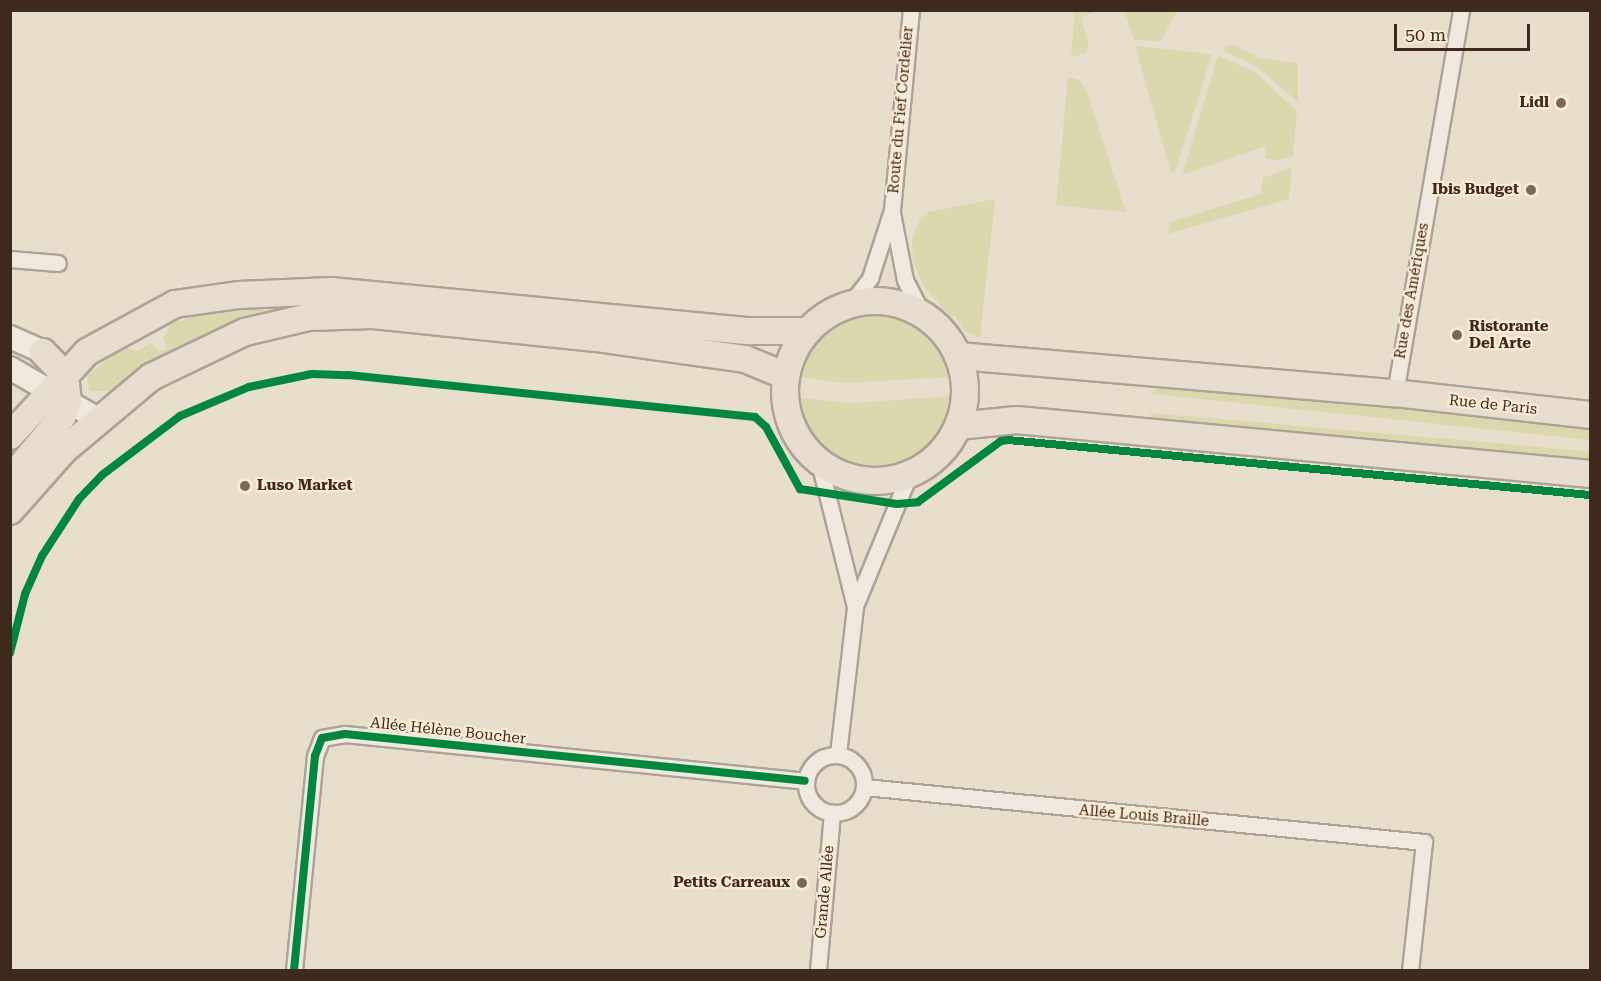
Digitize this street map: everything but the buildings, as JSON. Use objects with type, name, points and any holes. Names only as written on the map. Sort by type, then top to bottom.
[{"type":"main road","points":[[10,436],[61,389],[87,352],[175,304],[238,295],[331,291],[750,331],[808,331]]},
{"type":"main road","points":[[876,300],[902,304],[922,313],[947,336],[959,356],[966,387],[958,426],[945,449],[909,475],[869,480],[850,477],[819,462],[795,434],[786,412],[786,376],[794,350],[808,331],[829,313],[850,304],[876,300]]},
{"type":"main road","points":[[10,511],[64,450],[152,377],[203,349],[245,332],[309,317],[373,315],[596,338],[746,359],[786,376]]},
{"type":"main road","points":[[10,337],[43,352],[87,352]]},
{"type":"main road","points":[[10,479],[62,417],[61,389],[43,352]]},
{"type":"main road","name":"Rue de Paris","points":[[959,356],[1395,393],[1590,415]]},
{"type":"main road","points":[[10,368],[61,389],[99,419]]},
{"type":"main road","points":[[958,426],[1017,420],[1590,474]]},
{"type":"street","name":"Route du Fief Cordelier","points":[[850,304],[870,278],[892,210],[911,10]]},
{"type":"street","name":"Rue des Amériques","points":[[1395,393],[1461,10]]},
{"type":"street","name":"Route du Fief Cordelier","points":[[892,210],[905,280],[922,313]]},
{"type":"street","points":[[10,259],[58,263]]},
{"type":"street","points":[[819,462],[855,606]]},
{"type":"street","points":[[838,754],[855,606],[909,475]]},
{"type":"street","name":"Allée Hélène Boucher","points":[[294,970],[315,756],[322,738],[345,734],[806,781]]},
{"type":"street","points":[[838,754],[858,765],[865,787],[854,807],[832,813],[812,803],[806,781],[816,761],[838,754]]},
{"type":"street","name":"Allée Louis Braille","points":[[865,787],[1424,842],[1410,970]]},
{"type":"street","name":"Grande Allée","points":[[818,970],[832,813]]},
{"type":"shaded area","points":[[1124,10],[1177,11],[1161,41],[1134,40]]},
{"type":"shaded area","points":[[1075,11],[1097,11],[1081,17],[1089,45],[1086,52],[1071,56]]},
{"type":"shaded area","points":[[1232,44],[1259,58],[1298,63],[1298,102],[1256,66],[1222,50]]},
{"type":"shaded area","points":[[1135,46],[1212,54],[1175,173],[1171,172]]},
{"type":"shaded area","points":[[1218,56],[1255,72],[1297,111],[1293,156],[1275,161],[1265,158],[1266,146],[1182,175]]},
{"type":"shaded area","points":[[1068,77],[1079,80],[1086,89],[1126,212],[1056,205]]},
{"type":"shaded area","points":[[1292,167],[1289,199],[1167,234],[1170,222],[1261,194],[1263,178]]},
{"type":"shaded area","points":[[995,199],[980,338],[964,331],[955,316],[952,317],[925,289],[913,262],[912,239],[920,219],[929,212]]},
{"type":"shaded area","points":[[262,303],[381,307],[167,358],[109,391],[89,391],[87,376],[122,348],[137,351],[151,343],[159,351],[167,349],[163,338],[171,324],[206,312]]},
{"type":"shaded area","points":[[881,312],[908,319],[930,334],[942,350],[953,377],[844,383],[800,377],[805,355],[825,329],[854,315]]},
{"type":"shaded area","points":[[1154,382],[1590,428],[1588,440],[1153,394]]},
{"type":"shaded area","points":[[954,396],[949,419],[931,447],[906,464],[879,470],[847,465],[826,453],[805,427],[797,398],[853,403]]},
{"type":"shaded area","points":[[1151,413],[1590,451],[1589,461],[1150,423]]},
{"type":"cycle path","points":[[10,653],[25,594],[42,556],[79,499],[102,475],[180,416],[249,387],[312,374],[348,375],[755,417],[766,427],[800,489],[897,504],[918,502],[1001,441],[1008,440],[1590,495]]},
{"type":"cycle path","points":[[294,970],[315,756],[322,738],[345,734],[805,781]]},
{"type":"place","name":"Lidl","points":[[1561,103]]},
{"type":"place","name":"Ibis Budget","points":[[1531,190]]},
{"type":"place","name":"Ristorante Del Arte","points":[[1457,335]]},
{"type":"place","name":"Luso Market","points":[[245,486]]},
{"type":"place","name":"Petits Carreaux","points":[[802,883]]}]
